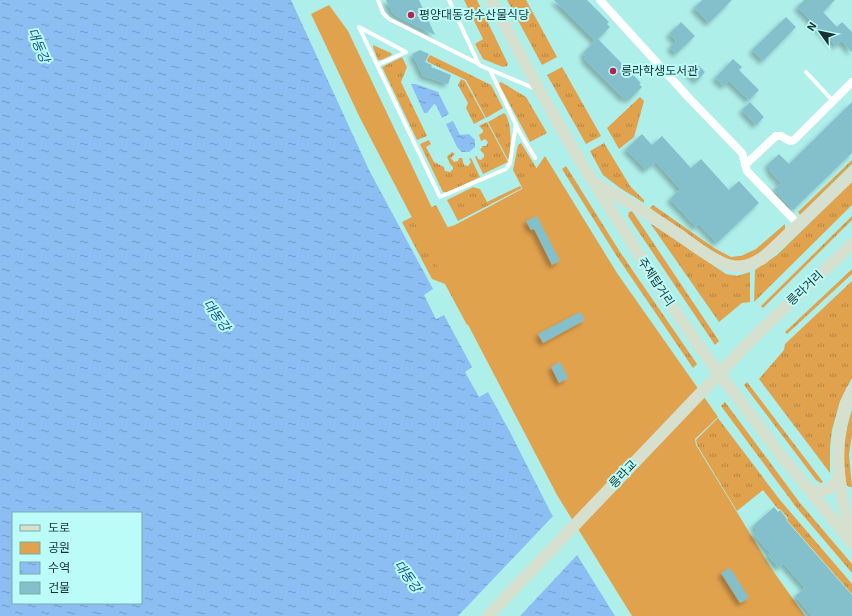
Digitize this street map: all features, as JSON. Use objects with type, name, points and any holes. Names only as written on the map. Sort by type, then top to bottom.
[{"type":"main road","name":"주체탑거리","points":[[491,0],[540,91],[593,182],[669,302],[704,353],[780,454],[852,543]]},
{"type":"main road","points":[[593,182],[642,210],[727,265],[739,268],[750,265],[763,258],[852,174]]},
{"type":"main road","name":"릉라거리","points":[[758,332],[852,244]]},
{"type":"main road","name":"릉라교","points":[[488,616],[758,332]]},
{"type":"main road","points":[[852,390],[842,418],[839,455],[839,477],[846,517],[852,540]]},
{"type":"main road","points":[[810,490],[823,491],[832,487],[839,477]]},
{"type":"street","points":[[600,0],[689,98],[742,153],[748,171],[799,225]]},
{"type":"street","points":[[746,165],[776,136],[781,136],[790,141],[794,140],[852,82]]},
{"type":"lane","points":[[378,0],[383,13],[389,19],[479,65],[540,91]]},
{"type":"lane","points":[[449,0],[479,65]]},
{"type":"lane","points":[[376,65],[406,52],[359,27],[376,65],[440,197],[506,169],[510,163],[516,124]]},
{"type":"lane","points":[[490,70],[520,133],[535,158]]},
{"type":"lane","points":[[806,72],[833,101]]},
{"type":"green space","points":[[464,0],[477,0],[508,64],[507,66],[503,67],[483,59],[475,44],[483,39]]},
{"type":"green space","points":[[507,0],[526,0],[557,57],[542,65]]},
{"type":"green space","points":[[329,5],[348,31],[442,229],[455,225],[522,189],[545,156],[617,273],[718,417],[695,439],[696,445],[771,568],[805,616],[632,616],[557,495],[360,118],[311,14]]},
{"type":"green space","points":[[373,45],[391,53],[392,55],[378,60]]},
{"type":"green space","points":[[430,55],[491,85],[503,108],[486,118],[466,80],[428,62],[427,60]]},
{"type":"green space","points":[[402,57],[407,67],[401,82],[427,136],[417,140],[382,67]]},
{"type":"green space","points":[[562,67],[601,136],[586,144],[547,75]]},
{"type":"green space","points":[[461,79],[465,81],[485,118],[474,124],[466,108],[468,103],[458,85]]},
{"type":"green space","points":[[501,82],[526,97],[547,133],[530,142],[500,86],[499,83]]},
{"type":"green space","points":[[640,97],[644,101],[634,137],[619,149],[607,128]]},
{"type":"green space","points":[[504,113],[507,116],[510,128],[510,150],[508,160],[488,122]]},
{"type":"green space","points":[[487,122],[508,162],[483,174],[475,157],[477,156],[478,159],[481,160],[484,157],[484,154],[480,150],[483,146],[486,146],[488,142],[485,139],[481,141],[479,135],[483,132],[483,130],[479,126]]},
{"type":"green space","points":[[429,140],[431,144],[426,147],[434,162],[444,167],[445,171],[450,172],[453,169],[447,157],[452,152],[455,154],[451,158],[454,162],[458,161],[459,158],[462,158],[464,165],[468,166],[471,162],[469,159],[471,158],[480,177],[448,192],[443,192],[420,144]]},
{"type":"green space","points":[[521,143],[537,169],[558,257],[513,170],[518,145]]},
{"type":"green space","points":[[604,143],[630,186],[644,200],[644,203],[603,175],[590,151]]},
{"type":"green space","points":[[852,160],[852,164],[800,215],[798,212]]},
{"type":"green space","points":[[566,166],[620,252],[697,364],[693,368],[616,255],[562,169]]},
{"type":"green space","points":[[852,182],[852,205],[754,302],[755,270],[777,255]]},
{"type":"green space","points":[[520,186],[522,188],[458,221],[447,200],[473,187],[480,189],[487,202]]},
{"type":"green space","points":[[436,205],[492,312],[467,325],[445,284],[432,279],[402,222]]},
{"type":"green space","points":[[653,205],[714,248],[731,257],[741,256],[756,249],[785,224],[785,229],[757,254],[743,261],[737,262],[718,255],[693,240],[650,208]]},
{"type":"green space","points":[[632,211],[719,341],[715,345],[628,216],[629,212]]},
{"type":"green space","points":[[852,216],[852,220],[763,308],[761,306]]},
{"type":"green space","points":[[650,223],[726,274],[737,276],[750,272],[750,302],[742,303],[719,322]]},
{"type":"green space","points":[[852,269],[852,274],[787,334],[785,332]]},
{"type":"green space","points":[[852,281],[852,378],[840,401],[832,430],[830,447],[830,473],[759,379],[784,350],[785,344]]},
{"type":"green space","points":[[747,382],[823,482],[821,483],[816,480],[744,385]]},
{"type":"green space","points":[[725,402],[800,503],[852,564],[852,573],[796,507],[721,406]]},
{"type":"green space","points":[[852,410],[852,434],[849,455],[852,487],[849,487],[846,484],[844,456],[847,428]]},
{"type":"green space","points":[[718,418],[780,500],[852,584],[852,594],[787,520],[788,518],[780,509],[778,509],[763,490],[737,511],[697,445],[696,440]]},
{"type":"water","name":"대동강","points":[[0,0],[291,0],[369,170],[433,289],[424,295],[436,319],[444,315],[472,367],[465,372],[479,397],[488,392],[551,513],[615,616],[0,616]]},
{"type":"water","points":[[411,84],[416,84],[438,92],[449,114],[442,118],[436,105],[434,104],[427,113],[424,113]]},
{"type":"water","points":[[453,121],[460,135],[469,134],[475,140],[475,147],[469,152],[462,152],[457,147],[446,124]]},
{"type":"pier","points":[[554,515],[578,554],[520,616],[458,616]]},
{"type":"building","name":"평양대동강수산물식당","points":[[386,0],[419,0],[435,35],[398,17],[392,12]]},
{"type":"building","points":[[554,0],[587,0],[609,22],[607,24],[610,27],[598,39],[641,83],[639,84],[642,87],[629,100],[626,97],[624,99],[584,59],[586,57],[583,53],[595,41]]},
{"type":"building","points":[[702,0],[732,0],[709,23],[694,8]]},
{"type":"building","points":[[804,0],[835,0],[823,12],[837,27],[842,22],[852,32],[852,52],[841,41],[836,46],[797,7]]},
{"type":"building","points":[[786,17],[796,27],[763,61],[752,50]]},
{"type":"building","points":[[681,22],[695,36],[676,54],[670,47],[676,41],[669,34]]},
{"type":"building","points":[[420,50],[429,54],[425,62],[432,65],[431,67],[451,75],[448,84],[423,76],[412,54]]},
{"type":"building","points":[[733,59],[742,67],[739,70],[759,90],[749,100],[729,81],[724,86],[715,78]]},
{"type":"building","points":[[697,64],[705,72],[697,81],[688,72]]},
{"type":"building","points":[[750,102],[764,117],[756,125],[742,110]]},
{"type":"building","points":[[852,102],[852,153],[793,210],[774,190],[781,183],[769,170],[771,169],[767,165],[779,154],[789,164]]},
{"type":"building","points":[[642,134],[652,145],[662,136],[691,168],[701,159],[729,190],[739,181],[759,203],[717,243],[699,224],[696,227],[670,199],[680,189],[656,162],[646,170],[626,149]]},
{"type":"building","points":[[537,216],[560,261],[552,265],[534,229],[531,230],[526,221]]},
{"type":"building","points":[[580,312],[585,320],[543,343],[538,334]]},
{"type":"building","points":[[560,362],[568,378],[559,383],[551,367]]},
{"type":"building","points":[[774,507],[778,512],[780,510],[787,519],[786,520],[852,595],[852,616],[812,616],[795,596],[805,588],[783,563],[779,568],[768,555],[770,553],[753,534],[757,530],[753,526]]},
{"type":"building","points":[[730,568],[749,598],[740,603],[721,573]]},
{"type":"place","name":"평양대동강수산물식당","points":[[411,15]]},
{"type":"place","name":"릉라학생도서관","points":[[613,71]]}]
